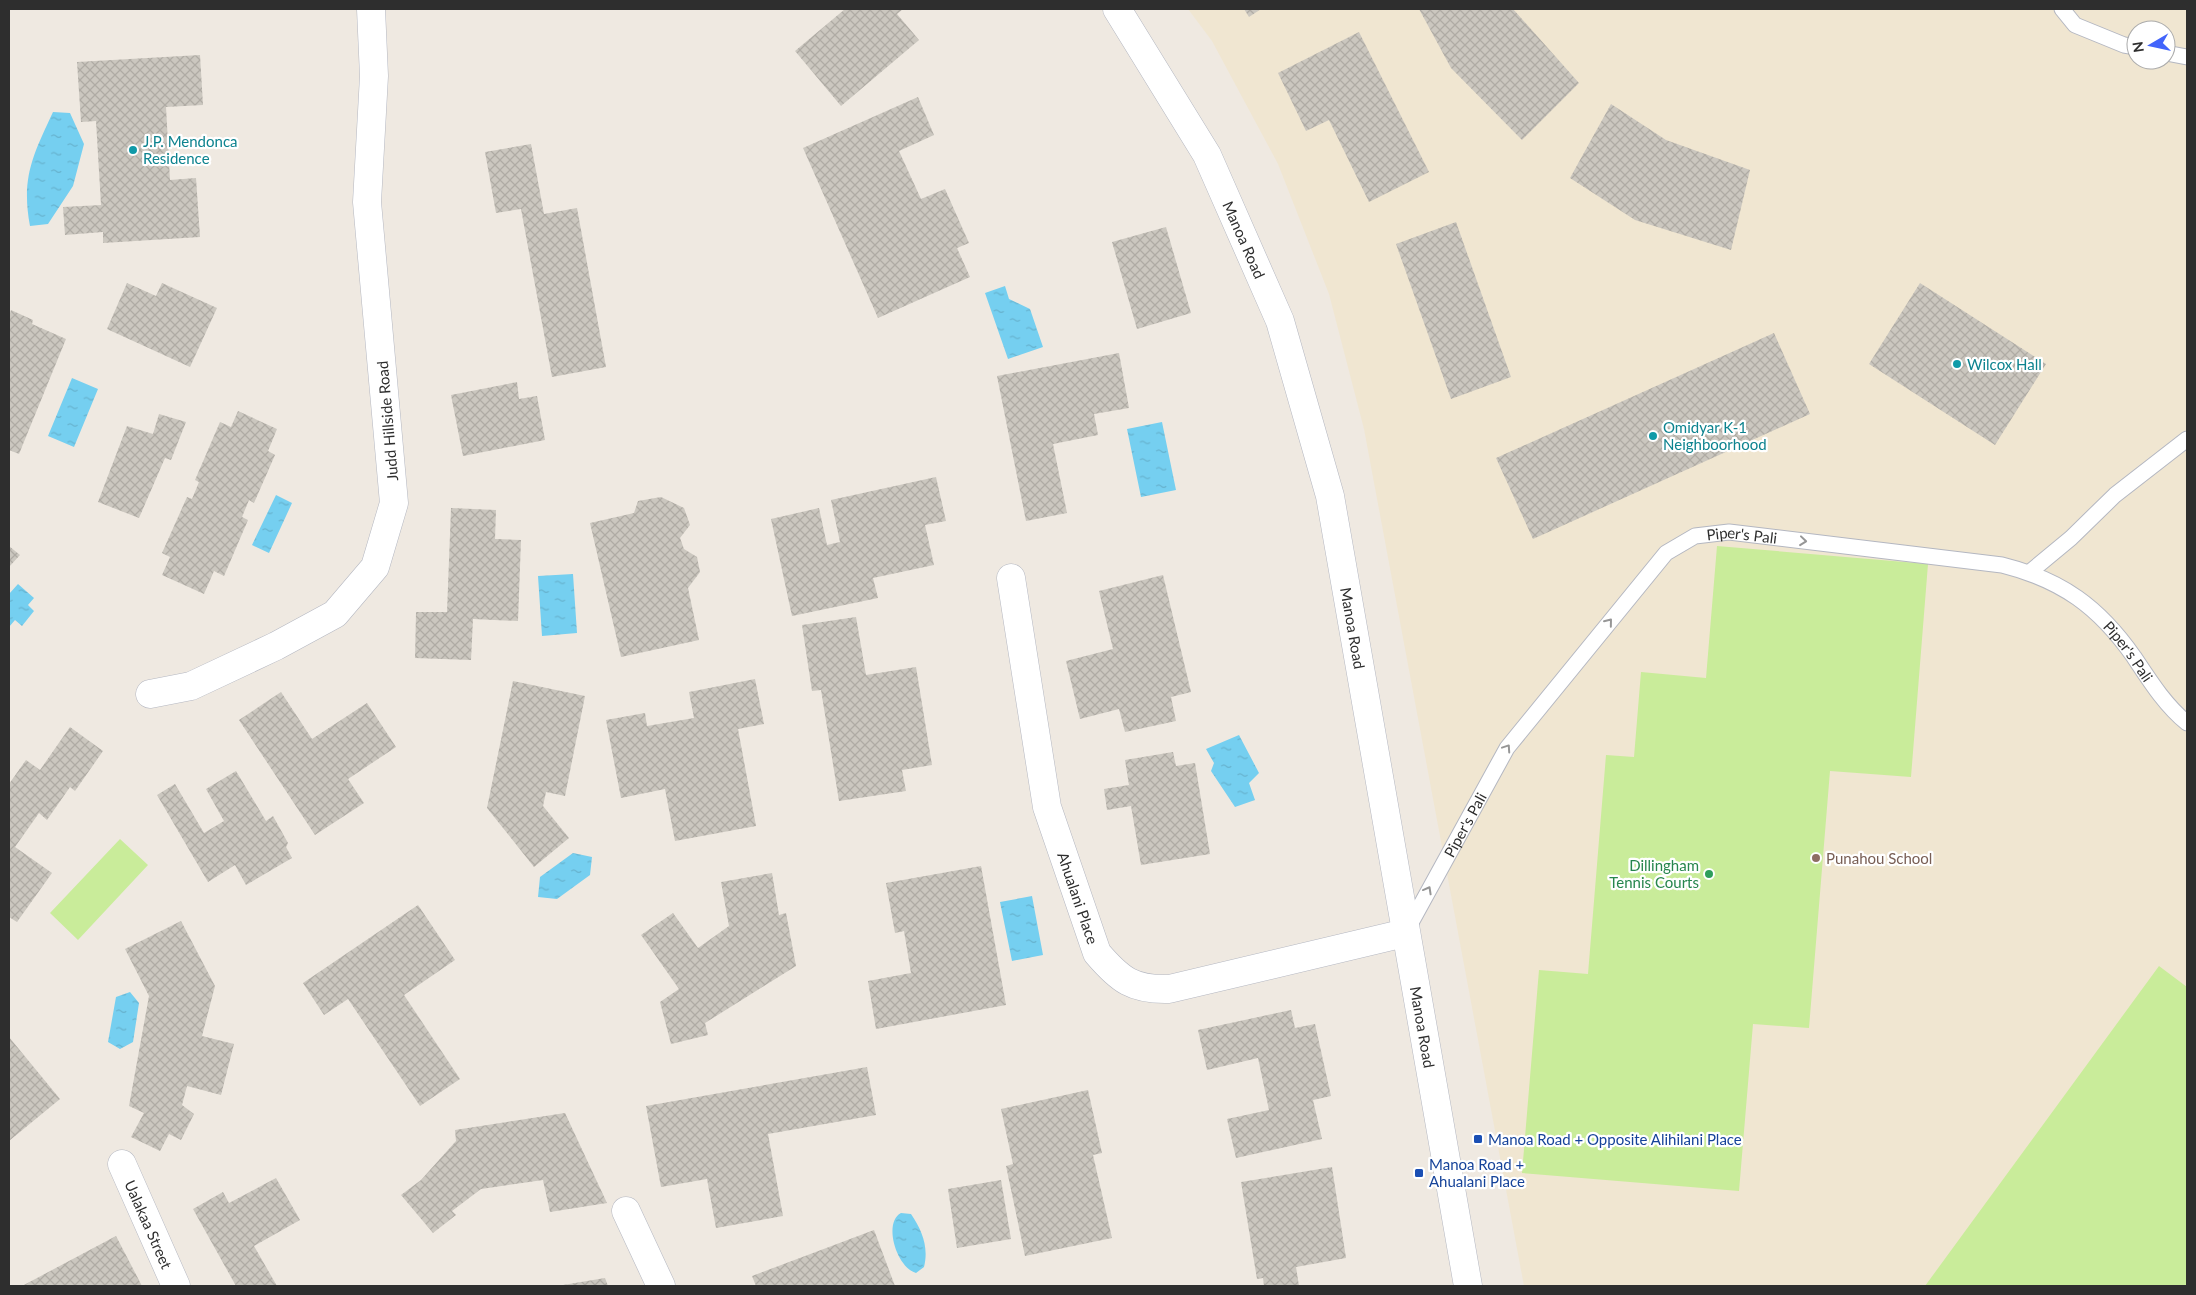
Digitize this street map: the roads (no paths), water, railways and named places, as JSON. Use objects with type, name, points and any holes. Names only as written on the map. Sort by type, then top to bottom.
[{"type":"street","name":"Judd Hillside Road","points":[[150,694],[191,686],[276,646],[335,614],[375,567],[394,503],[367,202],[374,76],[371,9]]},
{"type":"street","name":"Manoa Road","points":[[1117,9],[1207,155],[1280,321],[1330,496],[1468,1286]]},
{"type":"street","name":"Ahualani Place","points":[[1011,578],[1047,807],[1097,953],[1110,969],[1128,982],[1146,989],[1170,989],[1405,933]]},
{"type":"street","name":"Ualakaa Street","points":[[122,1164],[176,1286]]},
{"type":"street","points":[[626,1211],[661,1286]]},
{"type":"lane","points":[[2062,9],[2075,25],[2126,45]]},
{"type":"lane","points":[[2030,572],[2071,538],[2115,494],[2187,439]]},
{"type":"lane","name":"Piper's Pali","points":[[1405,933],[1507,748],[1666,553],[1685,540],[1706,533],[1729,532],[2002,565],[2030,572],[2056,584],[2081,599],[2103,618],[2122,640],[2164,700],[2187,723]]},
{"type":"water","points":[[53,112],[70,113],[84,144],[73,186],[48,224],[30,226],[27,194],[28,180],[35,154]]},
{"type":"water","points":[[1005,286],[1009,299],[1030,309],[1043,347],[1008,359],[985,293]]},
{"type":"water","points":[[72,378],[98,389],[74,447],[48,436]]},
{"type":"water","points":[[1162,422],[1176,490],[1141,497],[1127,429]]},
{"type":"water","points":[[276,495],[292,503],[269,553],[252,545]]},
{"type":"water","points":[[573,574],[577,633],[542,636],[538,576]]},
{"type":"water","points":[[18,584],[34,598],[28,605],[34,611],[22,626],[15,620],[9,627],[9,594]]},
{"type":"water","points":[[1239,735],[1259,773],[1249,783],[1255,800],[1235,807],[1211,771],[1214,763],[1206,749]]},
{"type":"water","points":[[573,853],[592,857],[590,875],[557,899],[538,897],[540,877]]},
{"type":"water","points":[[1032,896],[1043,955],[1012,961],[1000,902]]},
{"type":"water","points":[[130,992],[139,1003],[133,1042],[120,1049],[108,1042],[116,997]]},
{"type":"water","points":[[901,1213],[911,1214],[924,1239],[926,1253],[924,1267],[916,1273],[903,1262],[894,1244],[893,1225]]},
{"type":"place","name":"J.P. Mendonca Residence","points":[[133,150]]},
{"type":"place","name":"Wilcox Hall","points":[[1957,364]]},
{"type":"place","name":"Omidyar K-1 Neighboorhood","points":[[1653,436]]},
{"type":"place","name":"Punahou School","points":[[1816,858]]},
{"type":"place","name":"Dillingham Tennis Courts","points":[[1709,874]]},
{"type":"place","name":"Manoa Road + Opposite Alihilani Place","points":[[1478,1139]]},
{"type":"place","name":"Manoa Road + Ahualani Place","points":[[1419,1173]]}]
